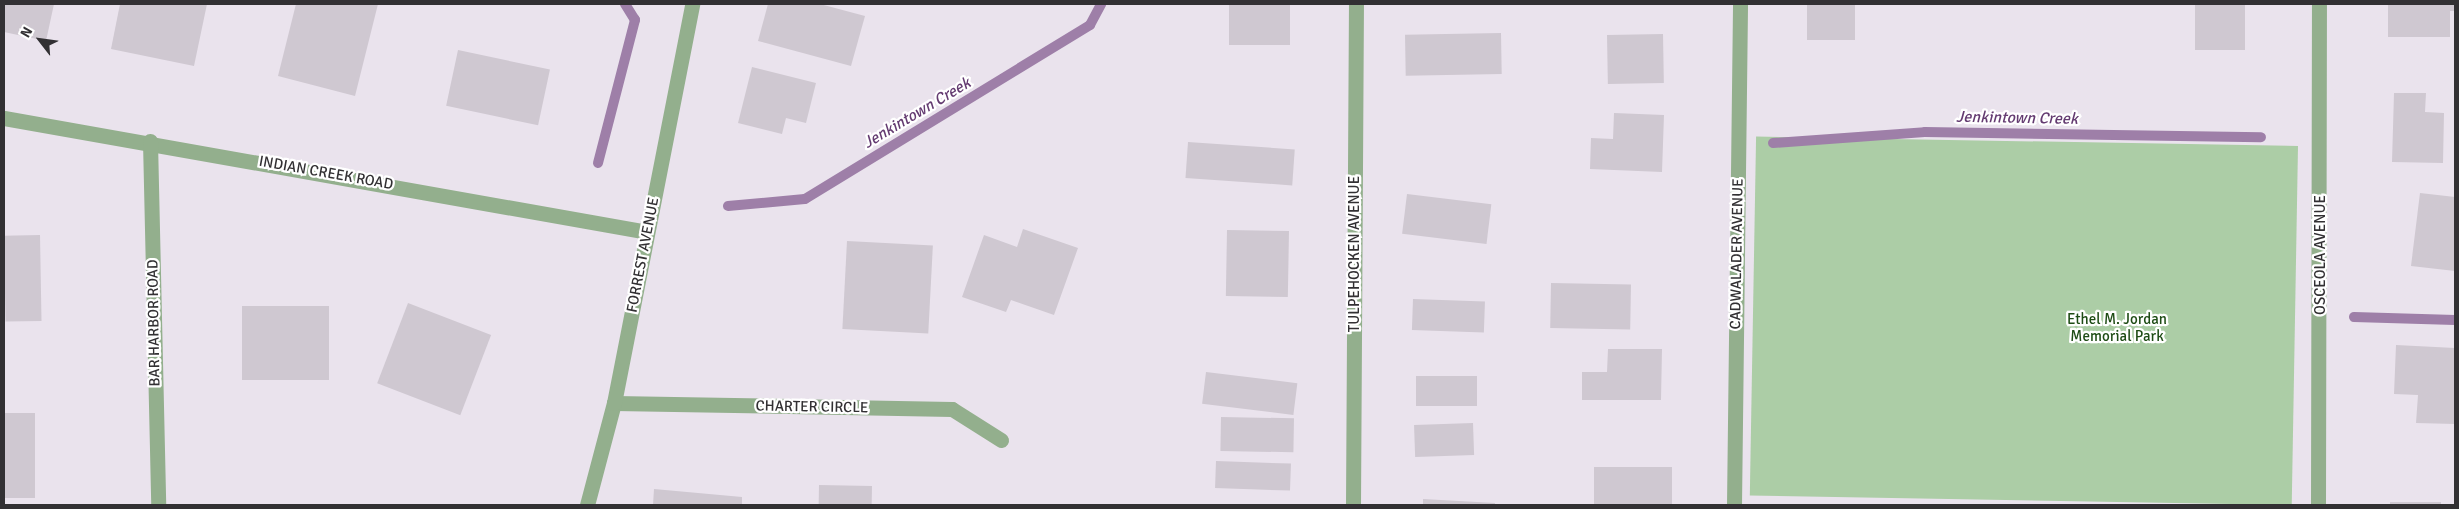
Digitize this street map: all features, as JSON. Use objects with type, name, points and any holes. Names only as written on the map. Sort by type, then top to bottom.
[{"type":"street","name":"FORREST AVENUE","points":[[587,505],[614,403],[692,4]]},
{"type":"street","name":"TULPEHOCKEN AVENUE","points":[[1353,505],[1356,4]]},
{"type":"street","name":"CADWALADER AVENUE","points":[[1734,505],[1740,4]]},
{"type":"street","name":"OSCEOLA AVENUE","points":[[2318,505],[2319,4]]},
{"type":"street","name":"INDIAN CREEK ROAD","points":[[4,118],[150,141],[647,232]]},
{"type":"street","name":"BAR HARBOR ROAD","points":[[150,141],[158,505]]},
{"type":"street","name":"CHARTER CIRCLE","points":[[614,403],[952,409],[1001,440]]},
{"type":"green space","name":"Ethel M. Jordan Memorial Park","points":[[1756,137],[2298,146],[2292,505],[1750,495]]},
{"type":"building","points":[[4,4],[54,4],[46,41],[4,32]]},
{"type":"building","points":[[120,4],[207,4],[194,66],[111,49]]},
{"type":"building","points":[[296,4],[378,4],[355,96],[278,76]]},
{"type":"building","points":[[768,4],[820,4],[865,16],[851,66],[758,41]]},
{"type":"building","points":[[1229,4],[1290,4],[1290,45],[1229,45]]},
{"type":"building","points":[[1807,4],[1855,4],[1855,40],[1807,40]]},
{"type":"building","points":[[2195,4],[2245,4],[2245,50],[2195,50]]},
{"type":"building","points":[[2388,4],[2455,4],[2455,11],[2450,11],[2450,37],[2388,37]]},
{"type":"building","points":[[1501,33],[1502,74],[1406,76],[1405,35]]},
{"type":"building","points":[[1663,34],[1664,83],[1608,84],[1607,35]]},
{"type":"building","points":[[458,50],[550,70],[538,125],[446,106]]},
{"type":"building","points":[[752,67],[816,83],[806,123],[786,118],[782,134],[738,123]]},
{"type":"building","points":[[2394,93],[2426,93],[2425,112],[2444,113],[2443,163],[2392,162]]},
{"type":"building","points":[[1614,113],[1664,115],[1662,172],[1590,169],[1591,138],[1613,139]]},
{"type":"building","points":[[1188,142],[1295,149],[1292,185],[1185,178]]},
{"type":"building","points":[[2420,193],[2455,197],[2455,271],[2411,266]]},
{"type":"building","points":[[1407,194],[1491,204],[1486,244],[1402,234]]},
{"type":"building","points":[[1023,229],[1078,248],[1054,315],[1011,300],[1006,312],[962,297],[984,235],[1017,247]]},
{"type":"building","points":[[1227,230],[1289,231],[1288,297],[1226,296]]},
{"type":"building","points":[[40,235],[42,321],[6,322],[4,236]]},
{"type":"building","points":[[847,241],[933,246],[928,333],[842,329]]},
{"type":"building","points":[[1551,283],[1631,284],[1630,329],[1550,328]]},
{"type":"building","points":[[1413,299],[1485,302],[1484,332],[1412,330]]},
{"type":"building","points":[[408,303],[491,335],[460,415],[377,383]]},
{"type":"building","points":[[242,306],[329,306],[329,380],[242,380]]},
{"type":"building","points":[[2396,345],[2455,348],[2455,424],[2416,423],[2418,395],[2394,394]]},
{"type":"building","points":[[1608,349],[1662,349],[1661,400],[1582,400],[1582,372],[1607,372]]},
{"type":"building","points":[[1206,372],[1297,383],[1293,415],[1202,404]]},
{"type":"building","points":[[1416,376],[1477,376],[1477,406],[1416,406]]},
{"type":"building","points":[[4,413],[35,413],[35,498],[4,498]]},
{"type":"building","points":[[1221,417],[1294,418],[1293,452],[1220,451]]},
{"type":"building","points":[[1473,423],[1474,455],[1415,457],[1414,425]]},
{"type":"building","points":[[1216,461],[1291,464],[1290,491],[1215,488]]},
{"type":"building","points":[[1594,467],[1672,467],[1672,505],[1594,505]]},
{"type":"building","points":[[819,485],[872,486],[872,505],[819,505]]},
{"type":"building","points":[[654,489],[742,497],[742,505],[653,505]]},
{"type":"building","points":[[1423,499],[1495,503],[1495,505],[1423,505]]},
{"type":"building","points":[[2390,502],[2441,502],[2441,505],[2390,505]]},
{"type":"waterway","name":"Jenkintown Creek","points":[[598,163],[635,20],[625,4]]},
{"type":"waterway","name":"Jenkintown Creek","points":[[728,206],[805,199],[1090,25],[1101,4]]},
{"type":"waterway","name":"Jenkintown Creek","points":[[1773,143],[1925,132],[2261,137]]},
{"type":"waterway","name":"Jenkintown Creek","points":[[2354,317],[2455,320]]}]
